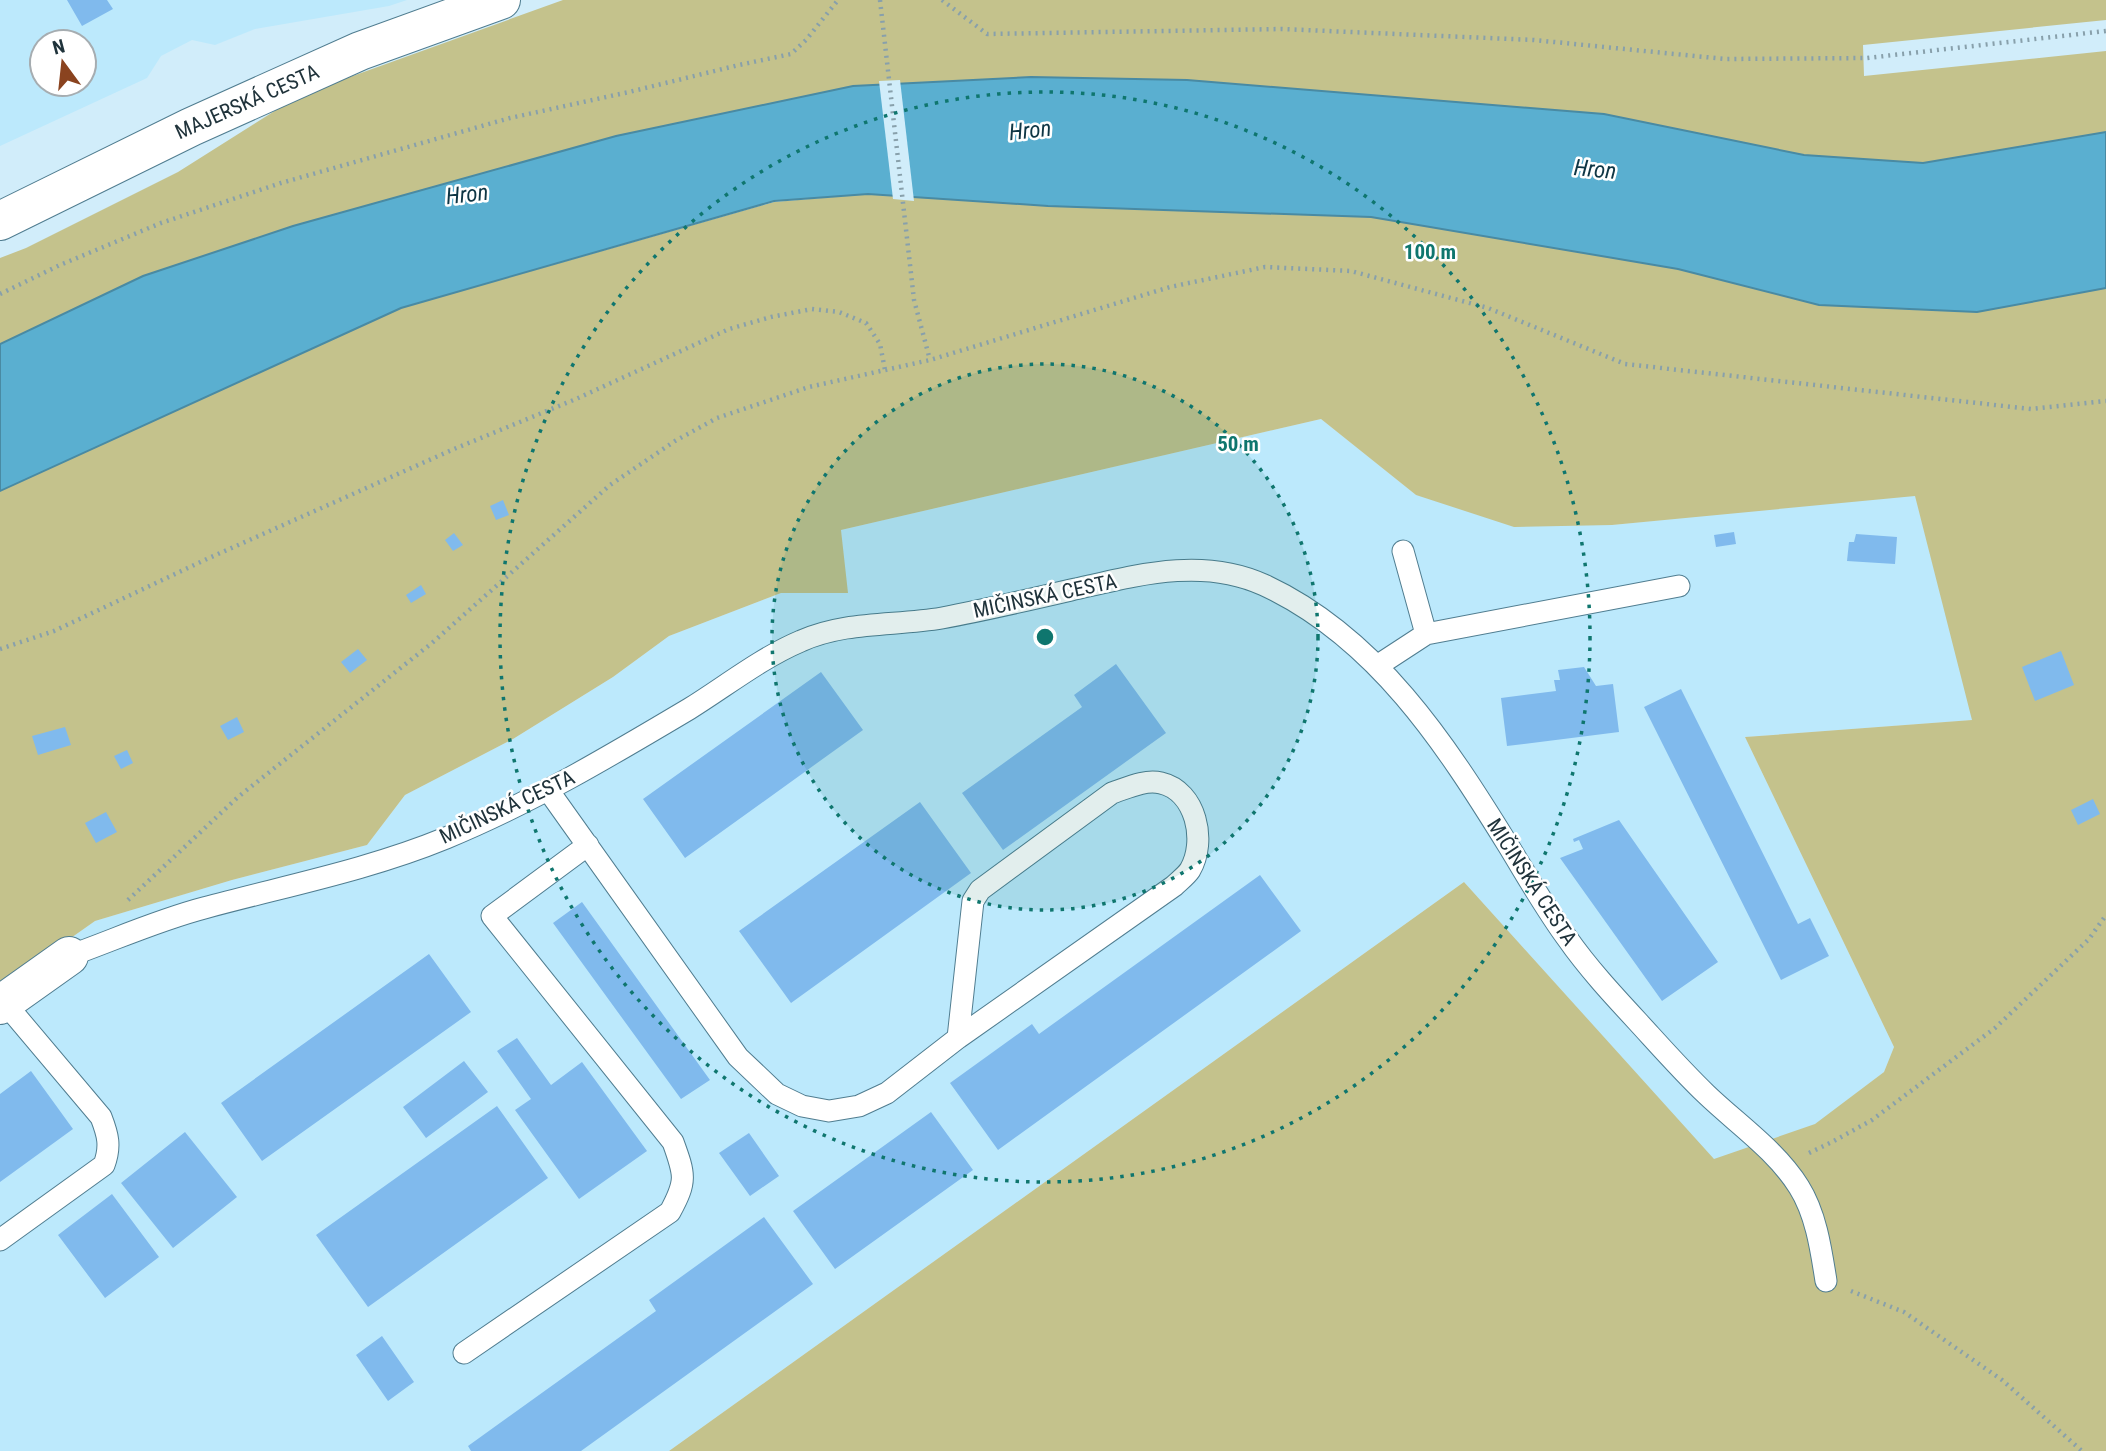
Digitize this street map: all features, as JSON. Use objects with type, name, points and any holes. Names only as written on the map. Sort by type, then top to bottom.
[{"type":"street","name":"MAJERSKÁ CESTA","points":[[0,221],[191,127],[348,57],[501,0]]},
{"type":"street","name":"MIČINSKÁ CESTA","points":[[2,1003],[69,956]]},
{"type":"lane","points":[[1404,551],[1426,634]]},
{"type":"lane","name":"MIČINSKÁ CESTA","points":[[69,956],[197,910],[388,859],[444,839],[548,790],[607,758],[773,654],[807,638],[838,629],[944,617],[1150,572],[1217,570],[1266,586],[1325,620],[1358,647],[1416,710],[1463,774],[1567,938],[1606,986],[1701,1089],[1782,1165],[1796,1182],[1806,1200],[1821,1251],[1826,1281]]},
{"type":"lane","points":[[1377,666],[1426,634],[1679,586]]},
{"type":"lane","points":[[548,790],[738,1057],[777,1094],[802,1107],[829,1111],[859,1106],[887,1093],[958,1038],[1174,886],[1189,871],[1198,847],[1197,827],[1190,806],[1177,789],[1158,782],[1135,784],[1112,793],[980,890],[973,901],[958,1038]]},
{"type":"lane","points":[[464,1353],[670,1212],[681,1191],[682,1168],[673,1142],[492,916],[588,845]]},
{"type":"lane","points":[[0,1240],[104,1165],[109,1151],[109,1136],[101,1117],[2,1003]]},
{"type":"path","points":[[0,294],[60,265],[161,223],[281,183],[510,118],[791,54],[806,40],[838,0]]},
{"type":"path","points":[[880,0],[914,300],[929,360]]},
{"type":"path","points":[[942,0],[988,34],[1282,29],[1534,40],[1725,59],[1867,58],[2106,31]]},
{"type":"path","points":[[119,909],[238,797],[432,643],[610,485],[675,441],[717,418],[809,387],[929,360],[1170,287],[1265,267],[1351,271],[1489,308],[1625,364],[2031,409],[2106,401]]},
{"type":"path","points":[[0,649],[54,631],[344,498],[576,399],[729,329],[811,309],[839,312],[866,323],[880,344],[885,370]]},
{"type":"path","points":[[1782,1165],[1872,1120],[1995,1028],[2089,939],[2106,915]]},
{"type":"path","points":[[1826,1281],[1904,1312],[2002,1380],[2082,1451]]},
{"type":"shaded area","points":[[0,0],[407,0],[389,6],[255,29],[215,45],[192,40],[161,56],[147,78],[0,146]]},
{"type":"shaded area","points":[[563,0],[2106,0],[2106,20],[1863,45],[1864,76],[2106,51],[2106,132],[1923,163],[1804,155],[1604,114],[1187,80],[1031,77],[853,86],[616,136],[293,226],[143,276],[0,344],[0,258],[26,248],[178,172],[300,95]]},
{"type":"shaded area","points":[[868,194],[1048,206],[1371,217],[1678,269],[1819,305],[1977,312],[2106,288],[2106,1451],[669,1451],[1464,882],[1714,1159],[1815,1124],[1884,1072],[1894,1047],[1745,737],[1972,720],[1915,496],[1612,525],[1514,527],[1416,495],[1321,419],[841,530],[848,593],[781,593],[669,636],[613,677],[513,739],[405,795],[367,845],[232,880],[95,921],[0,988],[0,491],[401,308],[774,202]]},
{"type":"shaded area","points":[[1321,419],[1416,495],[1612,525],[1915,495],[1973,720],[1745,737],[1894,1047],[1884,1072],[1816,1124],[1714,1160],[1464,882],[669,1451],[0,1451],[0,988],[95,921],[232,880],[367,845],[405,795],[513,739],[613,677],[669,636],[781,593],[847,593],[841,530]]},
{"type":"water","name":"Hron","points":[[1031,77],[1187,80],[1604,114],[1804,155],[1923,163],[2106,132],[2106,288],[1977,312],[1819,305],[1678,269],[1371,217],[1048,206],[868,194],[774,201],[401,308],[0,491],[0,344],[143,276],[293,226],[616,136],[853,86]]},
{"type":"pier","points":[[900,80],[914,201],[893,199],[879,81]]},
{"type":"building","points":[[67,0],[107,0],[113,9],[82,26]]},
{"type":"building","points":[[503,500],[509,515],[496,520],[490,506]]},
{"type":"building","points":[[1734,532],[1736,544],[1716,547],[1714,535]]},
{"type":"building","points":[[454,533],[463,545],[453,551],[445,540]]},
{"type":"building","points":[[1856,534],[1897,537],[1895,564],[1847,561],[1849,542],[1854,542]]},
{"type":"building","points":[[421,585],[426,594],[411,603],[406,595]]},
{"type":"building","points":[[358,649],[367,660],[350,673],[341,662]]},
{"type":"building","points":[[2061,651],[2074,685],[2035,701],[2022,667]]},
{"type":"building","points":[[1116,664],[1166,733],[1003,850],[962,793],[1082,707],[1074,695]]},
{"type":"building","points":[[1584,667],[1596,686],[1613,684],[1619,732],[1507,746],[1501,698],[1556,691],[1554,680],[1560,680],[1558,670]]},
{"type":"building","points":[[821,672],[863,730],[685,858],[643,799]]},
{"type":"building","points":[[1681,689],[1798,924],[1810,918],[1829,956],[1781,980],[1644,707]]},
{"type":"building","points":[[237,717],[244,732],[228,740],[220,726]]},
{"type":"building","points":[[65,727],[71,745],[38,755],[32,736]]},
{"type":"building","points":[[127,750],[133,763],[121,769],[114,756]]},
{"type":"building","points":[[2093,799],[2100,814],[2078,825],[2071,810]]},
{"type":"building","points":[[920,802],[971,873],[791,1003],[739,931]]},
{"type":"building","points":[[106,812],[117,832],[96,843],[85,823]]},
{"type":"building","points":[[1619,820],[1718,962],[1662,1001],[1560,858],[1583,849],[1579,840],[1574,842],[1573,839]]},
{"type":"building","points":[[1260,875],[1301,931],[998,1150],[950,1083],[1032,1024],[1039,1034]]},
{"type":"building","points":[[582,902],[710,1080],[681,1099],[553,923]]},
{"type":"building","points":[[429,954],[471,1012],[262,1161],[221,1103]]},
{"type":"building","points":[[517,1038],[551,1085],[582,1062],[647,1151],[579,1199],[515,1110],[531,1099],[497,1051]]},
{"type":"building","points":[[464,1061],[488,1092],[426,1138],[403,1107]]},
{"type":"building","points":[[31,1071],[73,1129],[0,1182],[0,1094]]},
{"type":"building","points":[[497,1106],[548,1178],[368,1307],[316,1235]]},
{"type":"building","points":[[931,1112],[973,1170],[835,1269],[793,1211]]},
{"type":"building","points":[[185,1132],[237,1197],[173,1248],[121,1183]]},
{"type":"building","points":[[749,1133],[779,1176],[750,1196],[719,1153]]},
{"type":"building","points":[[112,1194],[159,1257],[105,1298],[58,1235]]},
{"type":"building","points":[[764,1217],[813,1284],[581,1451],[471,1451],[468,1446],[656,1311],[649,1300]]},
{"type":"building","points":[[382,1336],[414,1382],[388,1401],[356,1355]]}]
